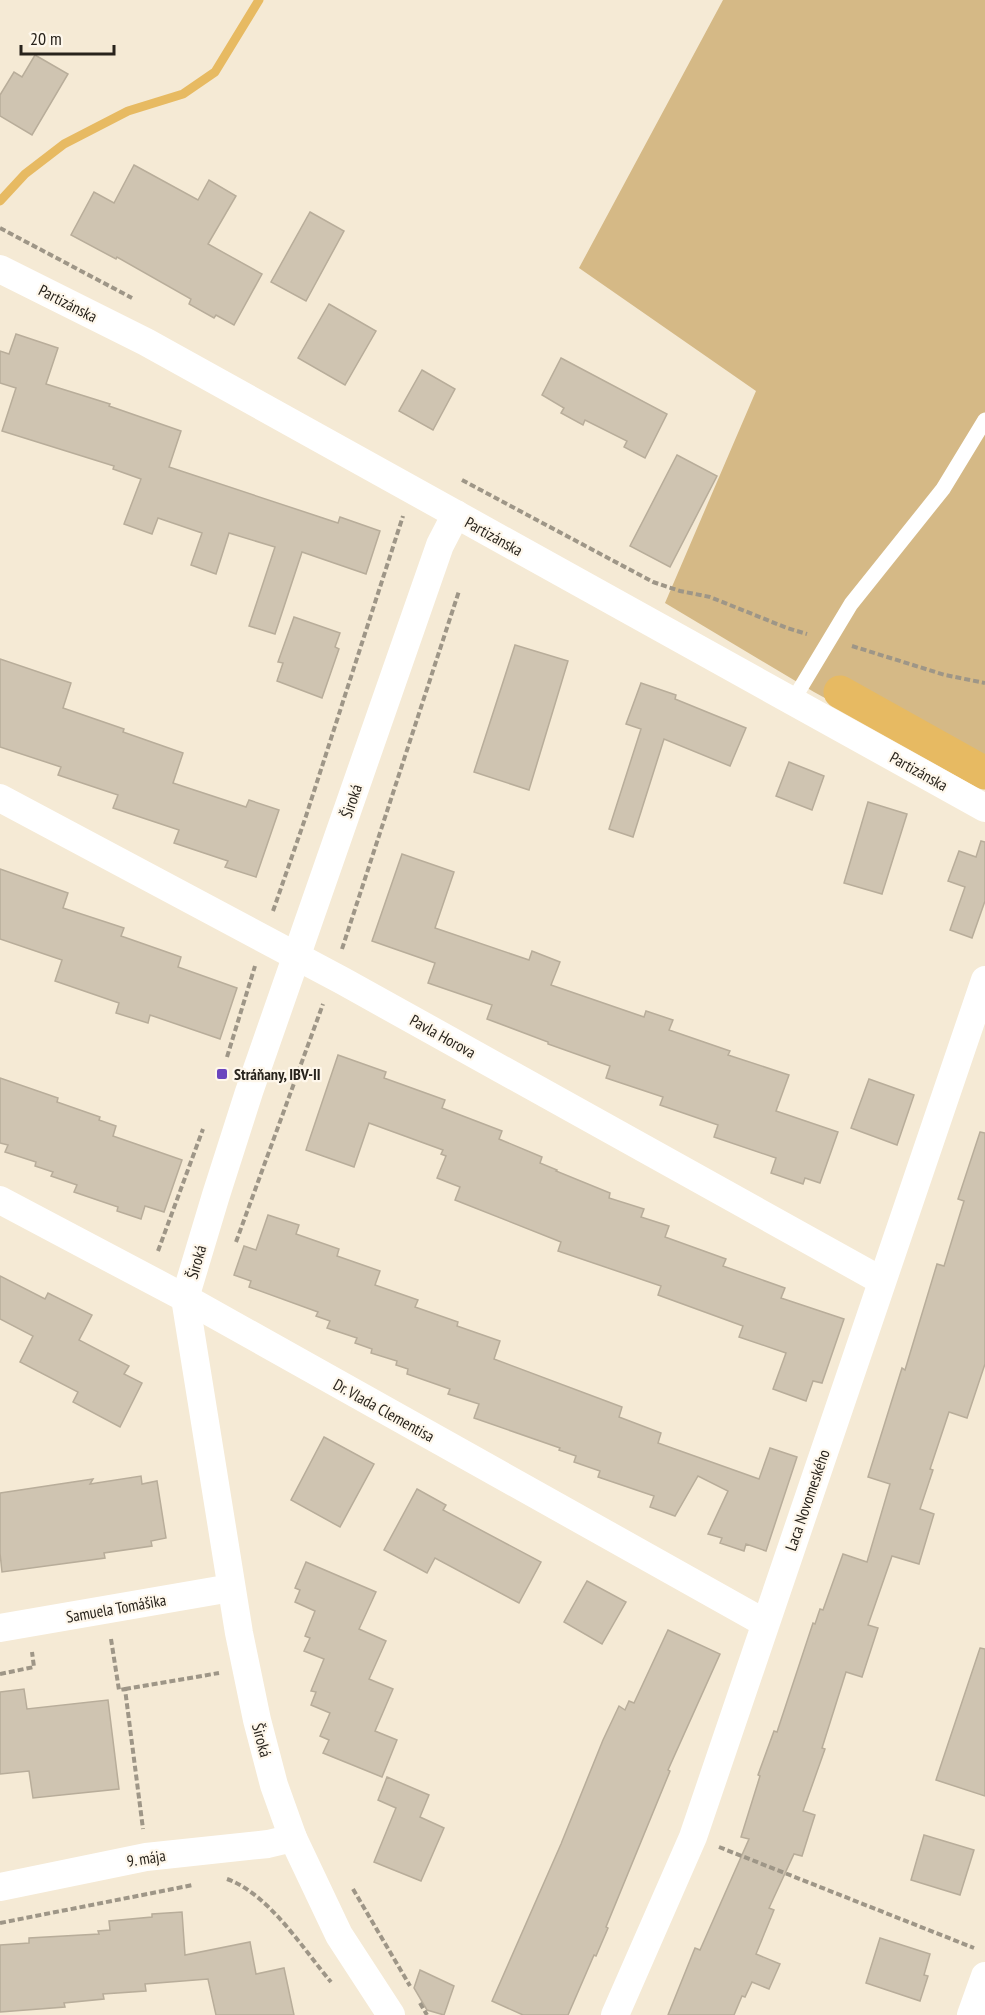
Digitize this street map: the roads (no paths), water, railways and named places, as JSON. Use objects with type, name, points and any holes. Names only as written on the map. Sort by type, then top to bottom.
[{"type":"street","name":"Partizánska","points":[[0,269],[146,342],[985,808]]},
{"type":"street","name":"Široká","points":[[390,2015],[339,1935],[293,1838],[274,1785],[256,1720],[231,1588],[185,1298],[216,1195],[297,956],[440,545],[456,514]]},
{"type":"street","name":"Pavla Horova","points":[[0,798],[297,956],[882,1281]]},
{"type":"street","name":"Laca Novomeského","points":[[615,2015],[693,1837],[985,980]]},
{"type":"street","name":"Dr. Vlada Clementisa","points":[[0,1200],[185,1298],[765,1623]]},
{"type":"street","name":"Samuela Tomášika","points":[[0,1628],[231,1588]]},
{"type":"street","name":"9. mája","points":[[0,1887],[146,1857],[268,1844],[293,1838]]},
{"type":"street","points":[[971,2015],[982,1963]]},
{"type":"lane","points":[[792,702],[851,604],[943,489],[985,420]]},
{"type":"waterway","points":[[0,201],[25,174],[64,144],[128,111],[183,94],[215,72],[259,0]]},
{"type":"waterway","points":[[840,692],[985,773]]},
{"type":"place","name":"Stráňany, IBV-II","points":[[222,1074]]}]
